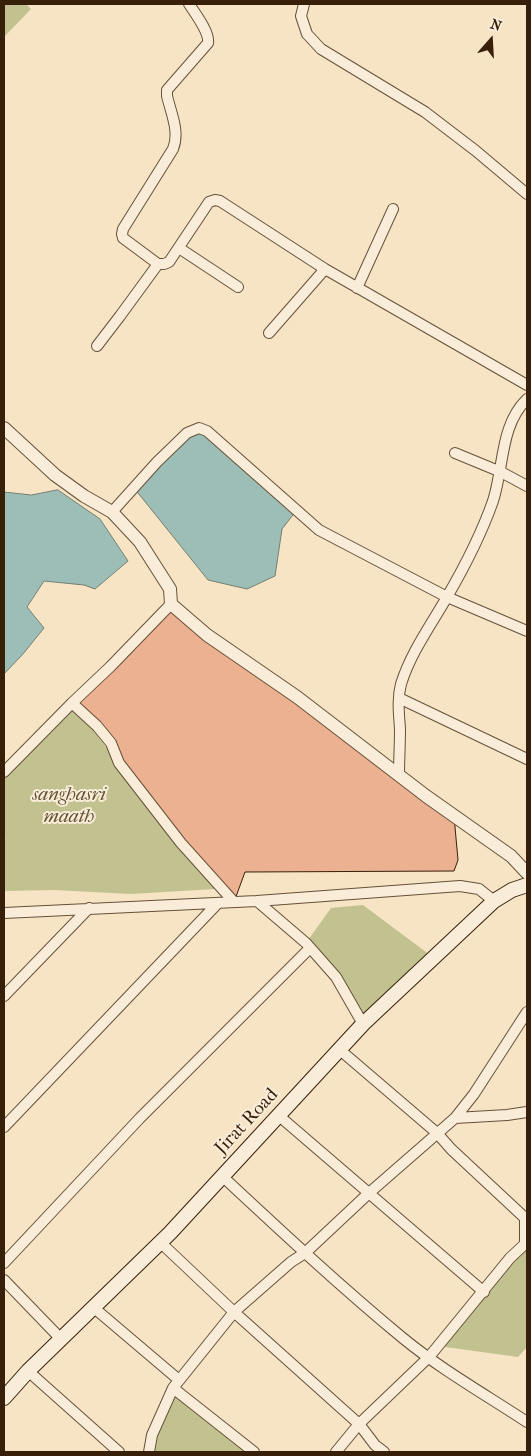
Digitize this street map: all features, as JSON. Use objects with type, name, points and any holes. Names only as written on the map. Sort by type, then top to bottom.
[{"type":"main road","name":"Jirat Road","points":[[4,1398],[28,1371],[160,1242],[363,1024],[494,901],[512,890],[527,885]]},
{"type":"street","points":[[189,4],[207,33],[208,43],[167,90],[176,142],[122,234],[123,238],[158,264],[169,262],[206,206],[209,202],[215,200],[357,288],[527,385]]},
{"type":"street","points":[[304,4],[301,16],[307,34],[321,49],[425,112],[476,151],[527,194]]},
{"type":"street","points":[[357,288],[394,209]]},
{"type":"street","points":[[179,248],[238,287]]},
{"type":"street","points":[[97,346],[158,264]]},
{"type":"street","points":[[268,332],[325,269]]},
{"type":"street","points":[[399,775],[399,698],[401,684],[423,635],[447,597],[470,554],[493,501],[501,472],[506,435],[512,420],[527,399]]},
{"type":"street","points":[[4,428],[55,475],[84,496],[112,512],[140,542],[170,588],[171,604],[208,635],[297,697],[426,796],[511,856],[527,873]]},
{"type":"street","points":[[112,512],[157,462],[187,433],[199,428],[206,431],[319,530],[447,597],[527,631]]},
{"type":"street","points":[[455,453],[501,472],[527,486]]},
{"type":"street","points":[[4,772],[72,703],[112,666],[171,604]]},
{"type":"street","points":[[399,698],[527,759]]},
{"type":"street","points":[[72,703],[97,726],[111,743],[120,763],[170,828],[234,902]]},
{"type":"street","points":[[4,913],[257,901],[460,886],[479,889],[494,901]]},
{"type":"street","points":[[257,901],[310,948],[336,977],[363,1024]]},
{"type":"street","points":[[4,1127],[218,903]]},
{"type":"street","points":[[4,996],[89,908]]},
{"type":"street","points":[[4,1263],[140,1118],[310,948]]},
{"type":"street","points":[[149,1452],[152,1435],[176,1384],[234,1312],[291,1262],[305,1253],[369,1193],[430,1142],[437,1133],[455,1118],[474,1094],[527,1012]]},
{"type":"street","points":[[336,1452],[360,1424],[429,1357],[510,1258],[527,1244],[526,1218],[451,1149],[437,1133],[340,1050]]},
{"type":"street","points":[[455,1118],[507,1116],[527,1112]]},
{"type":"street","points":[[278,1115],[484,1292]]},
{"type":"street","points":[[222,1176],[305,1253],[404,1340],[527,1422]]},
{"type":"street","points":[[160,1242],[234,1312],[360,1424],[375,1445],[384,1452]]},
{"type":"street","points":[[4,1280],[61,1339]]},
{"type":"street","points":[[93,1307],[176,1384],[254,1452]]},
{"type":"street","points":[[28,1371],[120,1452]]},
{"type":"green space","points":[[4,4],[26,4],[31,9],[4,37]]},
{"type":"green space","name":"sanghasri maath","points":[[72,703],[215,889],[131,894],[54,890],[4,891],[4,838],[6,840],[4,836],[4,770]]},
{"type":"green space","points":[[363,905],[434,958],[363,1024],[306,943],[331,908]]},
{"type":"green space","points":[[527,1245],[527,1347],[518,1357],[438,1346]]},
{"type":"green space","points":[[173,1388],[253,1452],[149,1452]]},
{"type":"water","points":[[199,428],[296,511],[282,529],[275,576],[247,589],[208,580],[134,488]]},
{"type":"water","points":[[58,490],[100,519],[128,561],[95,589],[84,585],[44,581],[27,607],[44,628],[4,674],[4,492],[31,495]]},
{"type":"building","points":[[171,604],[454,816],[458,860],[454,871],[245,872],[234,902],[119,763],[97,726],[72,703]]}]
